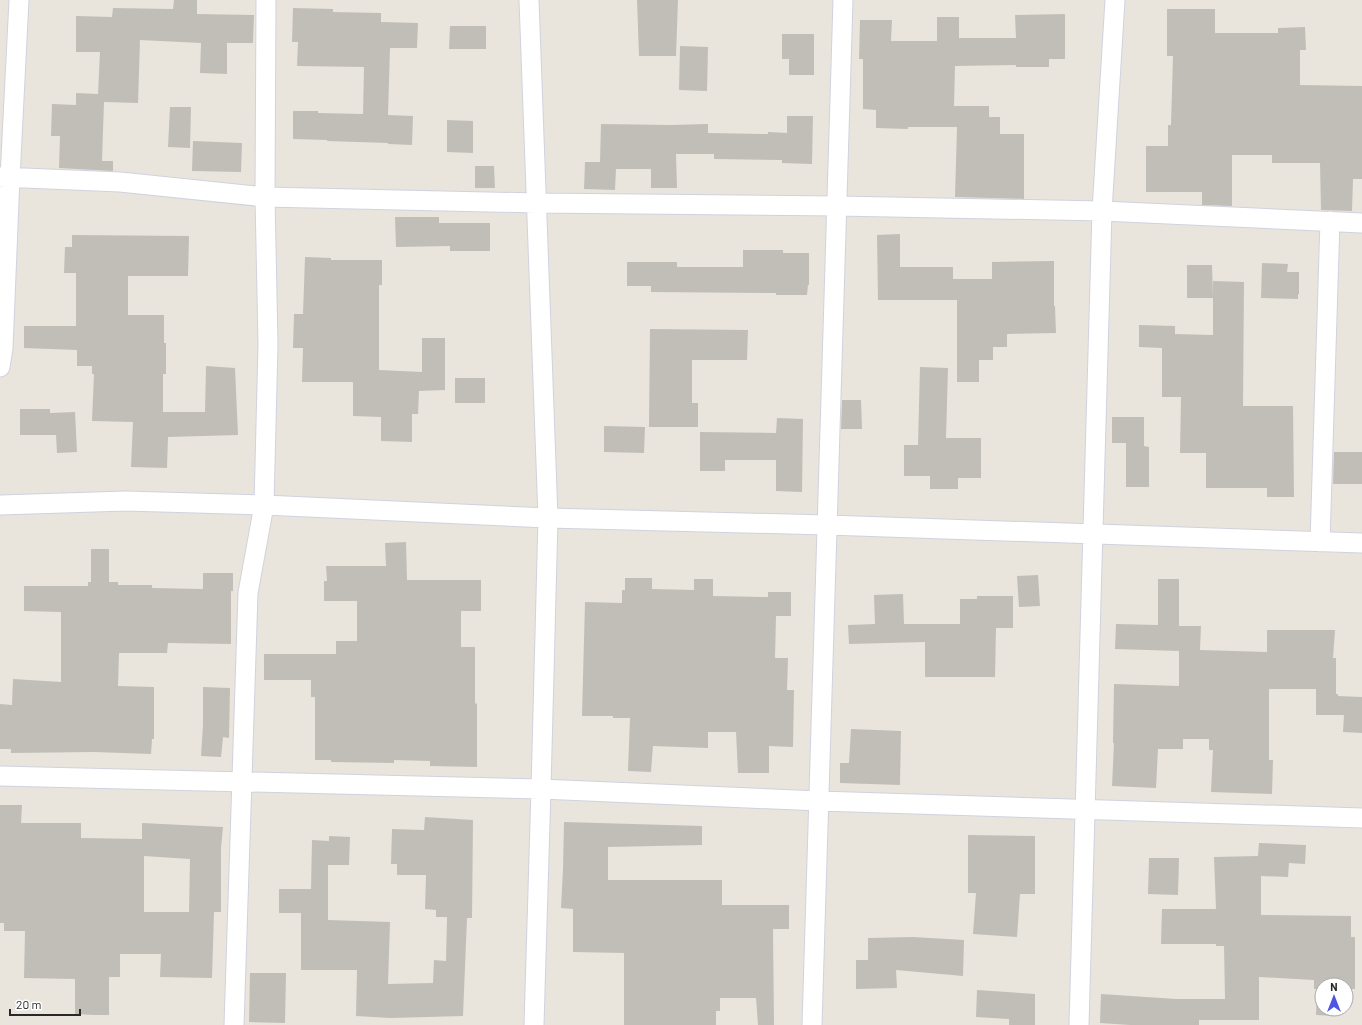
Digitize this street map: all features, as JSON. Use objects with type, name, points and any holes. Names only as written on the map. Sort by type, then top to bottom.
[{"type":"street","points":[[0,367],[3,348],[5,178],[19,0]]},
{"type":"street","points":[[234,1025],[248,593],[264,505],[268,344],[265,197],[266,0]]},
{"type":"street","points":[[529,0],[548,518],[542,790],[534,1025]]},
{"type":"street","points":[[812,1025],[838,206],[843,0]]},
{"type":"street","points":[[1079,1025],[1102,211],[1115,0]]},
{"type":"street","points":[[5,178],[120,182],[265,197],[537,203],[838,206],[1102,211],[1362,222]]},
{"type":"street","points":[[1320,542],[1330,221]]},
{"type":"street","points":[[0,505],[126,501],[264,505],[548,518],[827,525],[1362,543]]},
{"type":"street","points":[[0,776],[542,790],[819,801],[1362,818]]},
{"type":"building","points":[[174,0],[197,0],[197,14],[254,15],[253,43],[227,43],[227,74],[200,73],[201,43],[140,40],[138,103],[104,102],[102,161],[113,161],[113,171],[59,168],[60,136],[51,136],[52,104],[76,105],[76,93],[98,94],[100,52],[76,52],[76,16],[112,17],[113,8],[173,9]]},
{"type":"building","points":[[637,0],[678,0],[676,56],[639,56]]},
{"type":"building","points":[[293,8],[333,9],[333,12],[381,13],[381,22],[418,23],[417,48],[390,48],[388,115],[413,116],[412,145],[293,139],[293,111],[363,114],[364,67],[297,66],[298,42],[292,42]]},
{"type":"building","points":[[1167,9],[1215,9],[1215,33],[1278,33],[1278,28],[1305,27],[1306,50],[1300,50],[1300,85],[1362,86],[1362,179],[1353,179],[1352,211],[1321,210],[1320,163],[1272,163],[1272,155],[1232,155],[1232,206],[1202,205],[1202,192],[1146,192],[1146,146],[1168,146],[1168,125],[1171,125],[1173,56],[1167,56]]},
{"type":"building","points":[[1065,14],[1065,59],[1049,59],[1049,67],[1016,67],[1016,65],[955,66],[954,106],[989,106],[989,117],[1000,117],[1000,134],[1024,134],[1024,199],[955,197],[957,127],[908,127],[908,129],[876,128],[876,110],[863,109],[863,59],[859,59],[860,20],[892,20],[891,41],[937,41],[937,17],[959,17],[959,38],[1016,38],[1015,15]]},
{"type":"building","points":[[450,26],[486,26],[486,49],[449,49]]},
{"type":"building","points":[[782,34],[814,34],[814,75],[789,75],[789,59],[782,59]]},
{"type":"building","points":[[680,46],[708,47],[707,91],[679,90]]},
{"type":"building","points":[[170,107],[191,107],[190,148],[168,147]]},
{"type":"building","points":[[787,116],[813,116],[812,164],[782,163],[782,160],[714,159],[714,154],[676,154],[677,188],[651,188],[651,169],[616,169],[615,190],[584,189],[585,162],[600,162],[601,124],[708,124],[708,133],[768,134],[768,132],[787,133]]},
{"type":"building","points":[[447,120],[473,121],[473,153],[447,152]]},
{"type":"building","points":[[193,141],[242,143],[241,172],[192,171]]},
{"type":"building","points":[[475,166],[494,166],[495,188],[475,188]]},
{"type":"building","points":[[395,217],[439,217],[439,223],[490,223],[490,251],[450,251],[450,246],[396,247]]},
{"type":"building","points":[[900,234],[900,267],[953,267],[953,279],[992,279],[992,262],[1054,261],[1054,306],[1056,333],[1007,334],[1007,347],[993,347],[993,360],[979,360],[979,382],[957,382],[957,300],[878,300],[877,235]]},
{"type":"building","points":[[72,235],[189,236],[188,276],[128,276],[128,315],[164,315],[166,374],[163,374],[163,412],[205,412],[206,366],[235,368],[238,435],[168,437],[167,468],[131,467],[133,422],[92,421],[94,374],[92,374],[92,366],[77,366],[77,350],[24,348],[24,326],[76,326],[76,273],[64,273],[65,247],[72,247]]},
{"type":"building","points":[[743,250],[783,250],[783,253],[809,253],[809,285],[807,295],[776,295],[776,293],[651,292],[651,286],[627,286],[627,262],[677,262],[677,267],[743,267]]},
{"type":"building","points":[[305,257],[331,258],[331,260],[382,260],[382,285],[379,285],[379,370],[422,372],[422,338],[445,338],[445,390],[419,391],[418,414],[412,414],[412,442],[381,441],[381,417],[353,416],[353,382],[302,382],[303,348],[293,348],[294,314],[303,314]]},
{"type":"building","points":[[1262,263],[1288,264],[1287,272],[1299,272],[1298,299],[1261,298]]},
{"type":"building","points":[[1187,265],[1212,265],[1213,298],[1187,298]]},
{"type":"building","points":[[1213,281],[1244,282],[1243,406],[1293,406],[1294,497],[1267,497],[1267,488],[1206,488],[1206,453],[1180,453],[1181,397],[1162,397],[1162,348],[1139,347],[1139,325],[1175,326],[1175,334],[1213,335]]},
{"type":"building","points":[[650,329],[748,330],[747,360],[692,360],[692,403],[698,403],[698,427],[649,427]]},
{"type":"building","points":[[920,367],[948,368],[946,438],[981,438],[981,478],[958,478],[958,489],[930,489],[930,476],[904,476],[904,445],[918,445]]},
{"type":"building","points":[[455,378],[485,378],[485,403],[455,403]]},
{"type":"building","points":[[842,400],[861,400],[862,429],[841,429]]},
{"type":"building","points":[[20,409],[50,409],[50,413],[75,412],[77,452],[57,453],[56,435],[20,435]]},
{"type":"building","points":[[1112,417],[1144,417],[1144,446],[1149,447],[1149,487],[1126,487],[1126,443],[1112,443]]},
{"type":"building","points":[[777,418],[803,419],[802,492],[776,491],[776,460],[725,460],[725,471],[700,471],[700,432],[776,433]]},
{"type":"building","points":[[604,426],[645,427],[644,453],[604,452]]},
{"type":"building","points":[[1334,452],[1362,452],[1362,484],[1333,484]]},
{"type":"building","points":[[406,542],[407,580],[481,580],[481,611],[461,611],[461,647],[475,647],[477,767],[430,766],[430,761],[394,760],[394,763],[331,762],[331,760],[315,760],[315,697],[311,697],[311,680],[264,680],[264,654],[336,654],[336,641],[357,641],[357,601],[324,601],[324,581],[327,581],[326,566],[386,566],[385,543]]},
{"type":"building","points":[[91,549],[109,549],[109,582],[118,582],[118,585],[152,585],[152,588],[203,589],[203,573],[233,573],[233,591],[231,591],[231,644],[168,643],[167,653],[119,653],[118,686],[154,687],[154,739],[152,739],[151,754],[94,752],[11,753],[11,749],[0,749],[0,704],[12,705],[13,679],[61,682],[61,612],[24,611],[24,586],[88,586],[88,582],[91,582]]},
{"type":"building","points":[[1038,575],[1040,606],[1019,607],[1017,576]]},
{"type":"building","points":[[625,578],[652,578],[652,589],[694,590],[694,579],[713,579],[713,596],[768,597],[768,592],[791,592],[791,616],[776,616],[775,658],[788,658],[787,690],[794,690],[793,747],[769,746],[769,773],[738,773],[736,732],[708,732],[708,748],[653,746],[651,772],[628,771],[630,718],[613,718],[613,716],[582,716],[585,602],[622,603],[622,590],[625,590]]},
{"type":"building","points":[[1158,579],[1179,579],[1179,626],[1201,626],[1200,650],[1267,652],[1267,630],[1335,630],[1333,658],[1336,658],[1336,694],[1338,694],[1338,696],[1362,697],[1362,733],[1343,732],[1344,715],[1316,715],[1316,689],[1269,689],[1269,760],[1273,760],[1272,794],[1211,792],[1213,750],[1209,750],[1209,739],[1183,739],[1183,749],[1158,749],[1156,788],[1112,786],[1114,684],[1179,686],[1179,651],[1115,649],[1116,624],[1158,625]]},
{"type":"building","points":[[903,594],[904,624],[960,624],[960,599],[977,599],[977,596],[1013,596],[1013,628],[996,628],[995,677],[925,677],[925,642],[849,644],[848,625],[875,624],[874,595]]},
{"type":"building","points":[[203,687],[230,688],[229,738],[223,737],[221,757],[201,756]]},
{"type":"building","points":[[851,729],[901,731],[900,785],[840,783],[840,763],[849,763]]},
{"type":"building","points":[[0,805],[22,805],[21,823],[81,823],[81,838],[142,839],[142,823],[223,827],[221,848],[221,912],[214,912],[212,978],[160,977],[161,954],[120,954],[120,977],[109,977],[109,1015],[75,1014],[75,979],[24,978],[25,931],[4,931],[4,923],[0,923]],"holes":[[[144,856],[190,859],[189,912],[144,912]]]},
{"type":"building","points":[[425,817],[473,820],[472,918],[467,918],[463,1016],[390,1018],[356,1016],[357,970],[301,970],[301,913],[279,913],[279,889],[311,889],[312,840],[329,841],[329,836],[350,837],[349,865],[328,865],[328,920],[390,922],[388,984],[433,983],[434,960],[446,961],[447,917],[436,917],[436,910],[425,909],[426,875],[397,875],[397,864],[391,864],[392,829],[424,830]]},
{"type":"building","points":[[564,822],[702,826],[702,845],[608,847],[608,880],[722,880],[722,905],[789,905],[789,929],[773,929],[774,1025],[758,1025],[756,998],[720,998],[720,1011],[716,1011],[716,1025],[624,1025],[624,953],[573,952],[573,909],[561,908]]},
{"type":"building","points":[[968,835],[1035,836],[1035,894],[1020,894],[1017,937],[973,934],[976,893],[968,893]]},
{"type":"building","points":[[1259,843],[1306,845],[1305,864],[1289,863],[1288,877],[1261,876],[1261,915],[1351,916],[1351,937],[1355,937],[1355,989],[1354,977],[1314,977],[1314,980],[1259,977],[1259,1020],[1199,1020],[1199,1025],[1130,1025],[1100,1023],[1101,994],[1176,999],[1225,999],[1224,946],[1216,946],[1216,944],[1161,944],[1162,909],[1216,909],[1214,857],[1258,856]]},
{"type":"building","points":[[1149,858],[1179,858],[1178,895],[1148,894]]},
{"type":"building","points":[[913,937],[964,940],[963,976],[896,970],[897,988],[856,989],[856,960],[868,960],[868,938]]},
{"type":"building","points":[[250,973],[286,973],[285,1023],[249,1022]]},
{"type":"building","points":[[977,990],[1035,994],[1035,1025],[1009,1025],[1009,1019],[976,1017]]}]
